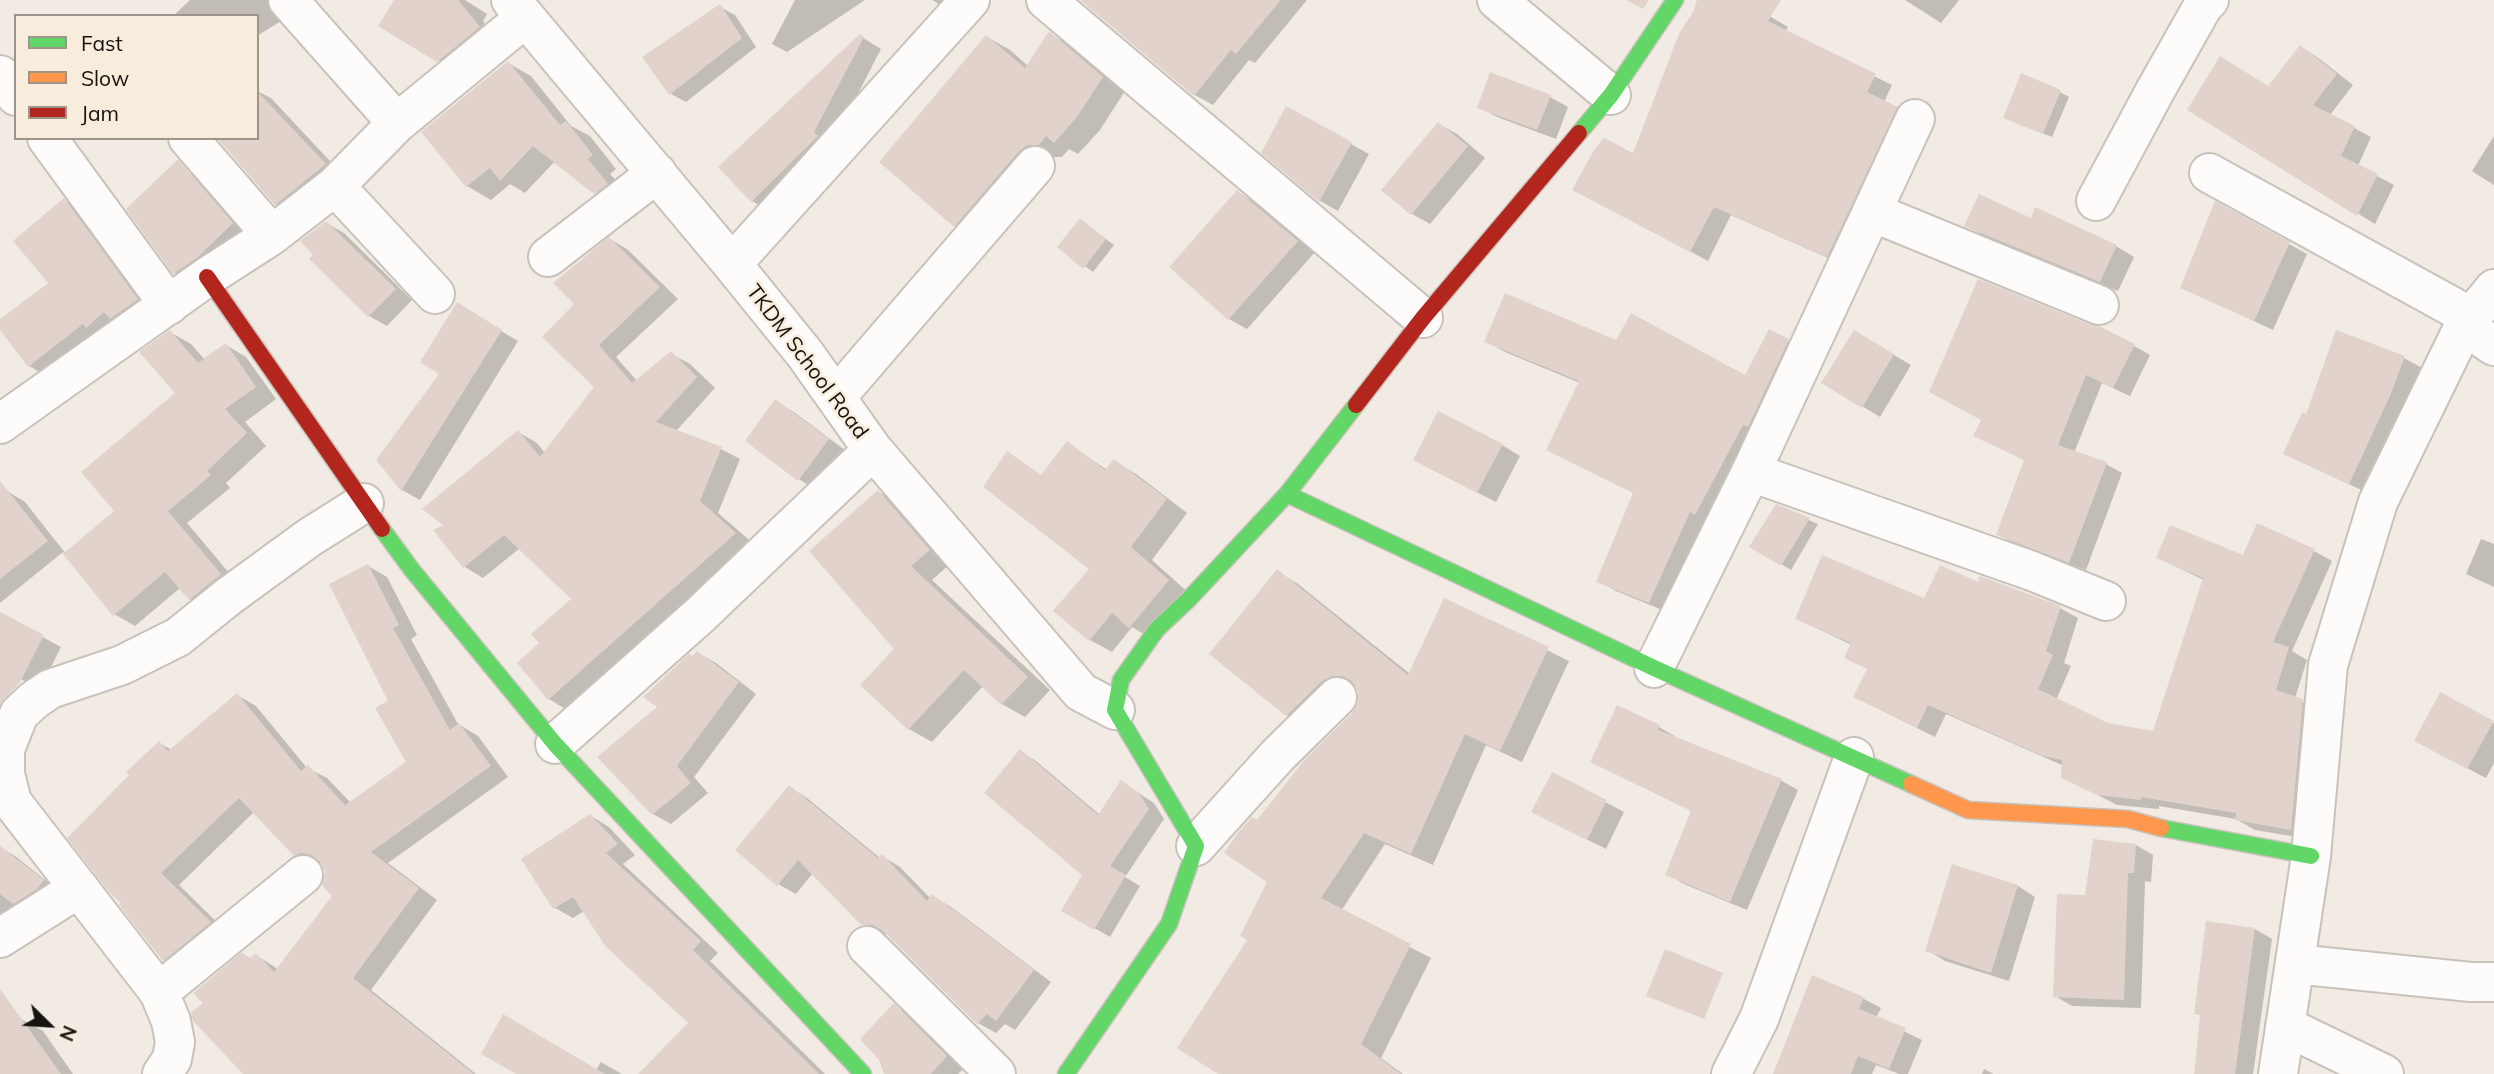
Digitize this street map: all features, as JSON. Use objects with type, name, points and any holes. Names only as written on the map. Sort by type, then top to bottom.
[{"type":"street","points":[[288,0],[397,123]]},
{"type":"street","points":[[732,264],[970,0]]},
{"type":"street","points":[[1046,0],[1423,318]]},
{"type":"street","points":[[1497,0],[1611,95]]},
{"type":"street","points":[[1196,846],[1115,710],[1121,680],[1157,629],[1189,599],[1287,494],[1423,318],[1611,95],[1675,0]]},
{"type":"street","points":[[2096,201],[2154,91],[2209,0]]},
{"type":"street","points":[[0,424],[207,277],[272,235],[335,186],[397,123],[518,9]]},
{"type":"street","name":"TKDM School Road","points":[[518,9],[732,264],[836,397],[873,450],[1081,692],[1115,710]]},
{"type":"street","points":[[0,75],[14,93]]},
{"type":"street","points":[[1654,668],[1751,472],[1915,119]]},
{"type":"street","points":[[48,140],[169,305]]},
{"type":"street","points":[[190,140],[272,235]]},
{"type":"street","points":[[836,397],[1035,166]]},
{"type":"street","points":[[548,257],[657,173]]},
{"type":"street","points":[[2209,173],[2481,319],[2378,502],[2328,665],[2311,856],[2278,1074]]},
{"type":"street","points":[[335,186],[435,294]]},
{"type":"street","points":[[1872,212],[2099,305]]},
{"type":"street","points":[[207,277],[412,570],[555,744],[863,1074]]},
{"type":"street","points":[[555,744],[699,615],[873,450]]},
{"type":"street","points":[[1751,472],[2032,571],[2106,601]]},
{"type":"street","points":[[1287,494],[1654,668],[1968,810],[2129,819],[2186,834],[2311,856]]},
{"type":"street","points":[[176,1069],[171,1021],[159,992],[12,802],[5,774],[3,750],[19,714],[50,689],[122,666],[178,637],[310,537],[364,503]]},
{"type":"street","points":[[1066,1074],[1169,924],[1196,846],[1278,755],[1337,697]]},
{"type":"street","points":[[1731,1074],[1759,1019],[1854,757]]},
{"type":"street","points":[[159,992],[303,875]]},
{"type":"street","points":[[0,938],[79,888]]},
{"type":"street","points":[[867,946],[996,1074]]},
{"type":"street","points":[[2295,964],[2494,982]]},
{"type":"street","points":[[2285,1026],[2384,1074]]},
{"type":"building","points":[[394,0],[458,0],[480,27],[437,62],[378,26]]},
{"type":"building","points":[[1080,0],[1281,0],[1236,54],[1231,50],[1194,96]]},
{"type":"building","points":[[1626,0],[1649,0],[1643,9]]},
{"type":"building","points":[[1697,0],[1781,0],[1768,21],[1876,74],[1867,92],[1898,107],[1827,257],[1714,207],[1690,252],[1572,190],[1594,150],[1604,138],[1633,153],[1679,34]]},
{"type":"building","points":[[720,4],[742,38],[669,95],[642,57]]},
{"type":"building","points":[[1049,31],[1103,77],[1077,117],[1054,143],[1046,136],[1039,145],[1028,145],[1019,151],[954,227],[879,162],[986,35],[1025,68]]},
{"type":"building","points":[[860,34],[864,37],[814,132],[818,136],[751,202],[718,167]]},
{"type":"building","points":[[2300,45],[2337,74],[2313,105],[2355,126],[2341,156],[2378,174],[2357,216],[2187,110],[2220,56],[2268,86]]},
{"type":"building","points":[[508,61],[560,125],[566,121],[593,155],[588,159],[608,184],[594,194],[533,146],[500,181],[490,168],[466,187],[421,132]]},
{"type":"building","points":[[1490,72],[1551,95],[1537,130],[1477,108]]},
{"type":"building","points":[[2021,73],[2061,90],[2043,134],[2003,118]]},
{"type":"building","points":[[259,93],[326,164],[275,205],[219,140],[259,140]]},
{"type":"building","points":[[1286,106],[1352,142],[1319,202],[1261,153]]},
{"type":"building","points":[[1438,122],[1468,146],[1411,215],[1381,190]]},
{"type":"building","points":[[178,159],[233,223],[198,257],[173,274],[126,209]]},
{"type":"building","points":[[1237,190],[1298,241],[1228,320],[1169,267]]},
{"type":"building","points":[[1979,194],[2031,218],[2035,207],[2117,245],[2100,282],[1964,226]]},
{"type":"building","points":[[64,198],[138,299],[110,319],[104,312],[86,328],[83,324],[28,367],[0,330],[0,319],[48,283],[13,241]]},
{"type":"building","points":[[2215,201],[2290,242],[2254,321],[2180,288]]},
{"type":"building","points":[[1080,218],[1106,239],[1083,269],[1057,247]]},
{"type":"building","points":[[326,221],[396,289],[368,317],[309,259],[313,255],[300,241]]},
{"type":"building","points":[[609,237],[660,287],[599,345],[632,383],[671,351],[697,377],[656,422],[722,447],[700,501],[736,533],[548,700],[517,663],[539,643],[531,634],[571,599],[504,535],[463,568],[433,530],[443,525],[422,509],[518,430],[540,457],[594,387],[542,337],[574,304],[553,283]]},
{"type":"building","points":[[1978,279],[2099,326],[2135,344],[2113,388],[2086,375],[2058,445],[2107,462],[2069,563],[1996,535],[2024,460],[1973,436],[1981,420],[1929,392]]},
{"type":"building","points":[[1505,293],[1616,340],[1631,313],[1745,375],[1769,329],[1789,339],[1748,427],[1743,425],[1695,515],[1690,512],[1649,603],[1596,582],[1633,493],[1546,450],[1579,381],[1484,342]]},
{"type":"building","points":[[457,302],[502,330],[401,491],[376,460],[439,374],[420,362]]},
{"type":"building","points":[[170,330],[198,363],[226,343],[256,387],[225,409],[247,433],[207,471],[211,475],[168,511],[221,574],[189,600],[165,572],[113,616],[63,554],[114,511],[81,472],[175,393],[139,352]]},
{"type":"building","points":[[1854,330],[1894,354],[1862,408],[1821,383]]},
{"type":"building","points":[[2336,330],[2405,356],[2390,396],[2349,484],[2283,454],[2302,412],[2306,414]]},
{"type":"building","points":[[775,399],[829,439],[798,481],[745,441]]},
{"type":"building","points":[[1438,411],[1503,444],[1477,493],[1413,460]]},
{"type":"building","points":[[1067,441],[1105,470],[1114,459],[1167,499],[1131,547],[1169,580],[1129,628],[1112,613],[1089,641],[1053,611],[1089,569],[983,487],[1007,451],[1041,475]]},
{"type":"building","points":[[0,481],[48,541],[0,579]]},
{"type":"building","points":[[878,490],[930,550],[911,566],[1028,677],[1001,705],[964,670],[908,730],[860,685],[894,649],[809,551]]},
{"type":"building","points":[[1776,504],[1810,518],[1781,566],[1749,547]]},
{"type":"building","points":[[2257,523],[2315,549],[2273,642],[2289,647],[2276,690],[2303,699],[2291,830],[2235,820],[2236,813],[2141,797],[2141,800],[2097,795],[2061,778],[2062,760],[2043,756],[1928,705],[1917,728],[1853,697],[1867,669],[1844,658],[1851,643],[1795,619],[1822,555],[1924,598],[1940,565],[1978,582],[1980,576],[2061,606],[2046,651],[2053,655],[2038,689],[2108,723],[2153,731],[2203,578],[2156,558],[2170,525],[2243,555]]},
{"type":"building","points":[[368,564],[399,625],[393,628],[450,730],[459,723],[491,766],[371,852],[419,888],[353,978],[474,1074],[243,1074],[193,1021],[191,1013],[203,1003],[193,993],[242,952],[249,959],[256,953],[274,972],[332,896],[322,885],[325,872],[320,862],[310,854],[300,853],[294,856],[239,798],[161,873],[211,922],[163,961],[119,905],[121,903],[109,892],[67,838],[129,775],[126,772],[159,741],[168,751],[237,693],[301,771],[308,765],[345,805],[406,762],[375,708],[388,701],[329,584]]},
{"type":"building","points":[[1277,569],[1408,675],[1444,598],[1549,647],[1500,751],[1465,734],[1411,854],[1364,833],[1321,898],[1411,944],[1361,1044],[1401,1074],[1218,1074],[1177,1048],[1247,940],[1240,936],[1267,882],[1224,853],[1252,817],[1257,820],[1306,758],[1352,713],[1358,702],[1358,691],[1352,681],[1343,676],[1332,676],[1322,681],[1286,716],[1209,654]]},
{"type":"building","points":[[0,612],[44,635],[19,684],[0,704]]},
{"type":"building","points":[[697,651],[739,682],[677,766],[691,783],[652,815],[597,757],[657,707],[643,697],[689,654],[692,656]]},
{"type":"building","points":[[2440,692],[2494,721],[2467,769],[2414,741]]},
{"type":"building","points":[[1617,705],[1660,725],[1658,730],[1782,779],[1730,902],[1665,875],[1691,811],[1590,762]]},
{"type":"building","points":[[1020,749],[1098,815],[1121,780],[1138,792],[1149,809],[1110,866],[1126,875],[1094,930],[1061,911],[1082,875],[984,793]]},
{"type":"building","points":[[1552,772],[1607,800],[1587,840],[1531,812]]},
{"type":"building","points":[[789,785],[878,858],[882,854],[927,901],[932,894],[1034,970],[996,1021],[987,1014],[977,1024],[882,930],[873,925],[861,925],[798,860],[777,886],[735,850]]},
{"type":"building","points":[[590,814],[618,844],[606,853],[701,941],[693,950],[819,1074],[638,1074],[688,1023],[606,947],[573,897],[553,909],[521,859]]},
{"type":"building","points":[[2093,839],[2136,844],[2134,873],[2128,873],[2124,1000],[2053,997],[2057,894],[2085,895]]},
{"type":"building","points":[[0,846],[44,880],[37,889],[13,904],[0,894]]},
{"type":"building","points":[[1952,864],[2018,885],[1991,973],[1925,951]]},
{"type":"building","points":[[2206,921],[2255,928],[2235,1074],[2194,1074],[2200,1015],[2194,1014]]},
{"type":"building","points":[[1665,949],[1723,973],[1704,1019],[1646,996]]},
{"type":"building","points":[[1812,975],[1864,997],[1859,1009],[1906,1028],[1889,1069],[1858,1056],[1851,1074],[1773,1074]]},
{"type":"building","points":[[0,989],[61,1074],[0,1074]]},
{"type":"building","points":[[894,1003],[947,1056],[931,1074],[884,1074],[879,1060],[860,1039]]},
{"type":"building","points":[[503,1014],[605,1074],[516,1074],[481,1054]]},
{"type":"traffic: fast","points":[[1579,133],[1611,95],[1675,0]]},
{"type":"traffic: fast","points":[[1066,1074],[1169,924],[1196,846],[1115,710],[1121,680],[1157,629],[1189,599],[1287,494],[1356,405]]},
{"type":"traffic: fast","points":[[1287,494],[1654,668],[1911,784]]},
{"type":"traffic: fast","points":[[382,529],[412,570],[555,744],[863,1074]]},
{"type":"traffic: fast","points":[[2161,828],[2311,856]]},
{"type":"traffic: slow","points":[[1911,784],[1968,810],[2128,819],[2161,828]]},
{"type":"traffic: jam","points":[[1356,405],[1423,318],[1579,133]]},
{"type":"traffic: jam","points":[[207,277],[382,529]]}]
